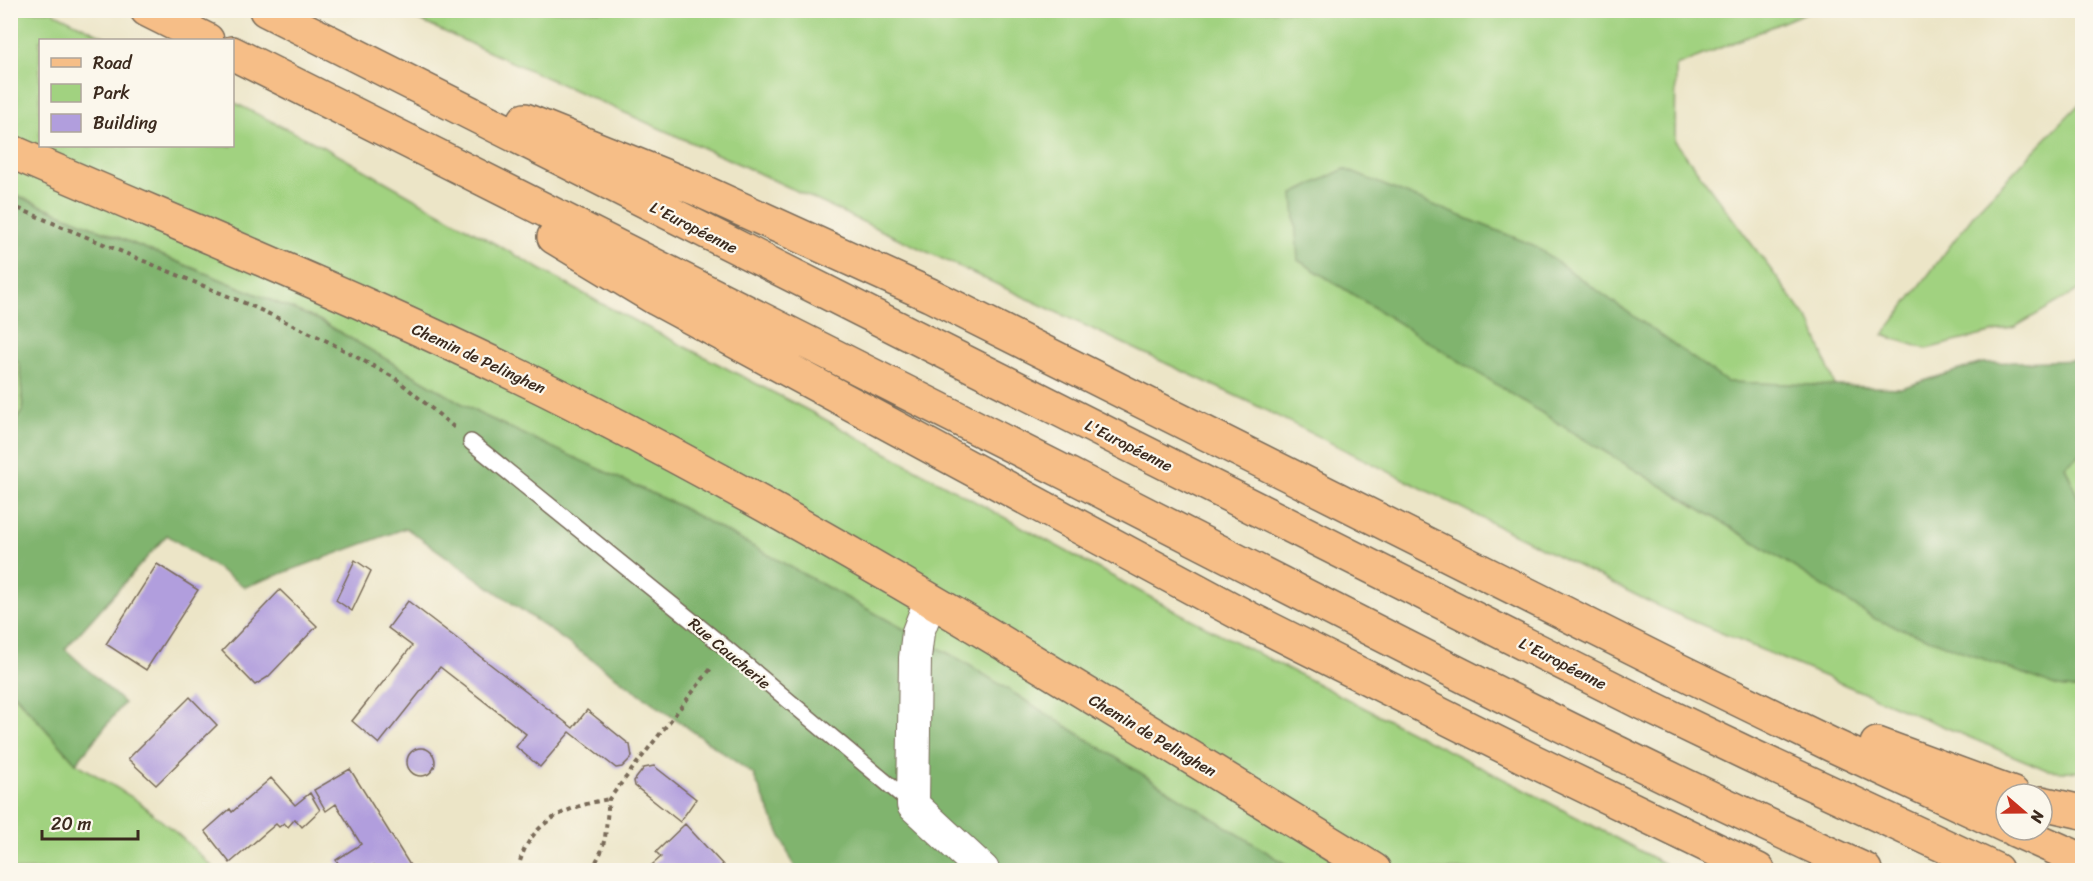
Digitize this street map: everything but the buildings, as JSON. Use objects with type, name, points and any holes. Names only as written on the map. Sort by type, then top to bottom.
[{"type":"main road","points":[[147,10],[205,39]]},
{"type":"main road","name":"L'Européenne","points":[[266,10],[1640,702],[1996,870]]},
{"type":"main road","points":[[309,32],[698,189],[930,295],[1670,666],[1994,820]]},
{"type":"main road","points":[[234,55],[1489,688],[1792,837],[1865,870]]},
{"type":"main road","points":[[336,105],[657,299],[1252,620],[1533,761],[1758,870]]},
{"type":"main road","name":"Chemin de Pelinghen","points":[[10,151],[352,300],[534,384],[690,465],[930,601],[1374,870]]},
{"type":"main road","points":[[1670,666],[1994,787]]},
{"type":"main road","points":[[1533,761],[1620,818],[1718,870]]},
{"type":"main road","points":[[2054,806],[2082,812]]},
{"type":"main road","points":[[2042,842],[2082,860]]},
{"type":"street","points":[[914,806],[915,658],[918,632],[930,601]]},
{"type":"street","name":"Rue Caucherie","points":[[914,806],[983,870]]},
{"type":"lane","name":"Rue Caucherie","points":[[471,442],[727,649],[914,806]]},
{"type":"path","points":[[10,205],[254,307],[327,341],[395,378],[471,442]]},
{"type":"path","points":[[592,870],[605,838],[609,799],[727,649]]},
{"type":"path","points":[[518,870],[524,850],[532,837],[554,817],[581,805],[609,799]]},
{"type":"green space","points":[[10,11],[51,11],[109,39],[39,39],[39,147],[234,147],[234,102],[329,150],[602,304],[817,415],[1183,615],[1676,870],[1295,870],[964,662],[677,505],[478,413],[319,320],[11,193]]},
{"type":"green space","points":[[398,11],[1810,11],[1676,66],[1675,141],[1812,325],[1835,386],[1726,382],[1533,245],[1569,430],[1753,541],[2059,687],[2082,690],[2082,772],[2047,770],[1662,608],[1251,403],[739,164]]},
{"type":"green space","points":[[2082,101],[2082,288],[2015,327],[1926,349],[1883,335],[1977,210]]},
{"type":"green space","points":[[1344,169],[1533,245],[1727,382],[1901,388],[1982,363],[2082,360],[2082,453],[2065,466],[2082,508],[2082,690],[2059,687],[1875,619],[1298,260],[1293,194]]},
{"type":"green space","points":[[10,193],[319,320],[478,413],[677,505],[964,662],[1295,870],[796,870],[753,774],[406,528],[245,587],[167,535],[65,649],[124,703],[76,763],[11,690],[10,430],[23,410],[20,364],[11,356]]},
{"type":"green space","points":[[11,356],[20,364],[23,410],[11,430]]},
{"type":"green space","points":[[2082,453],[2082,508],[2065,466]]},
{"type":"green space","points":[[10,690],[76,763],[135,799],[180,836],[216,870],[11,870]]}]
